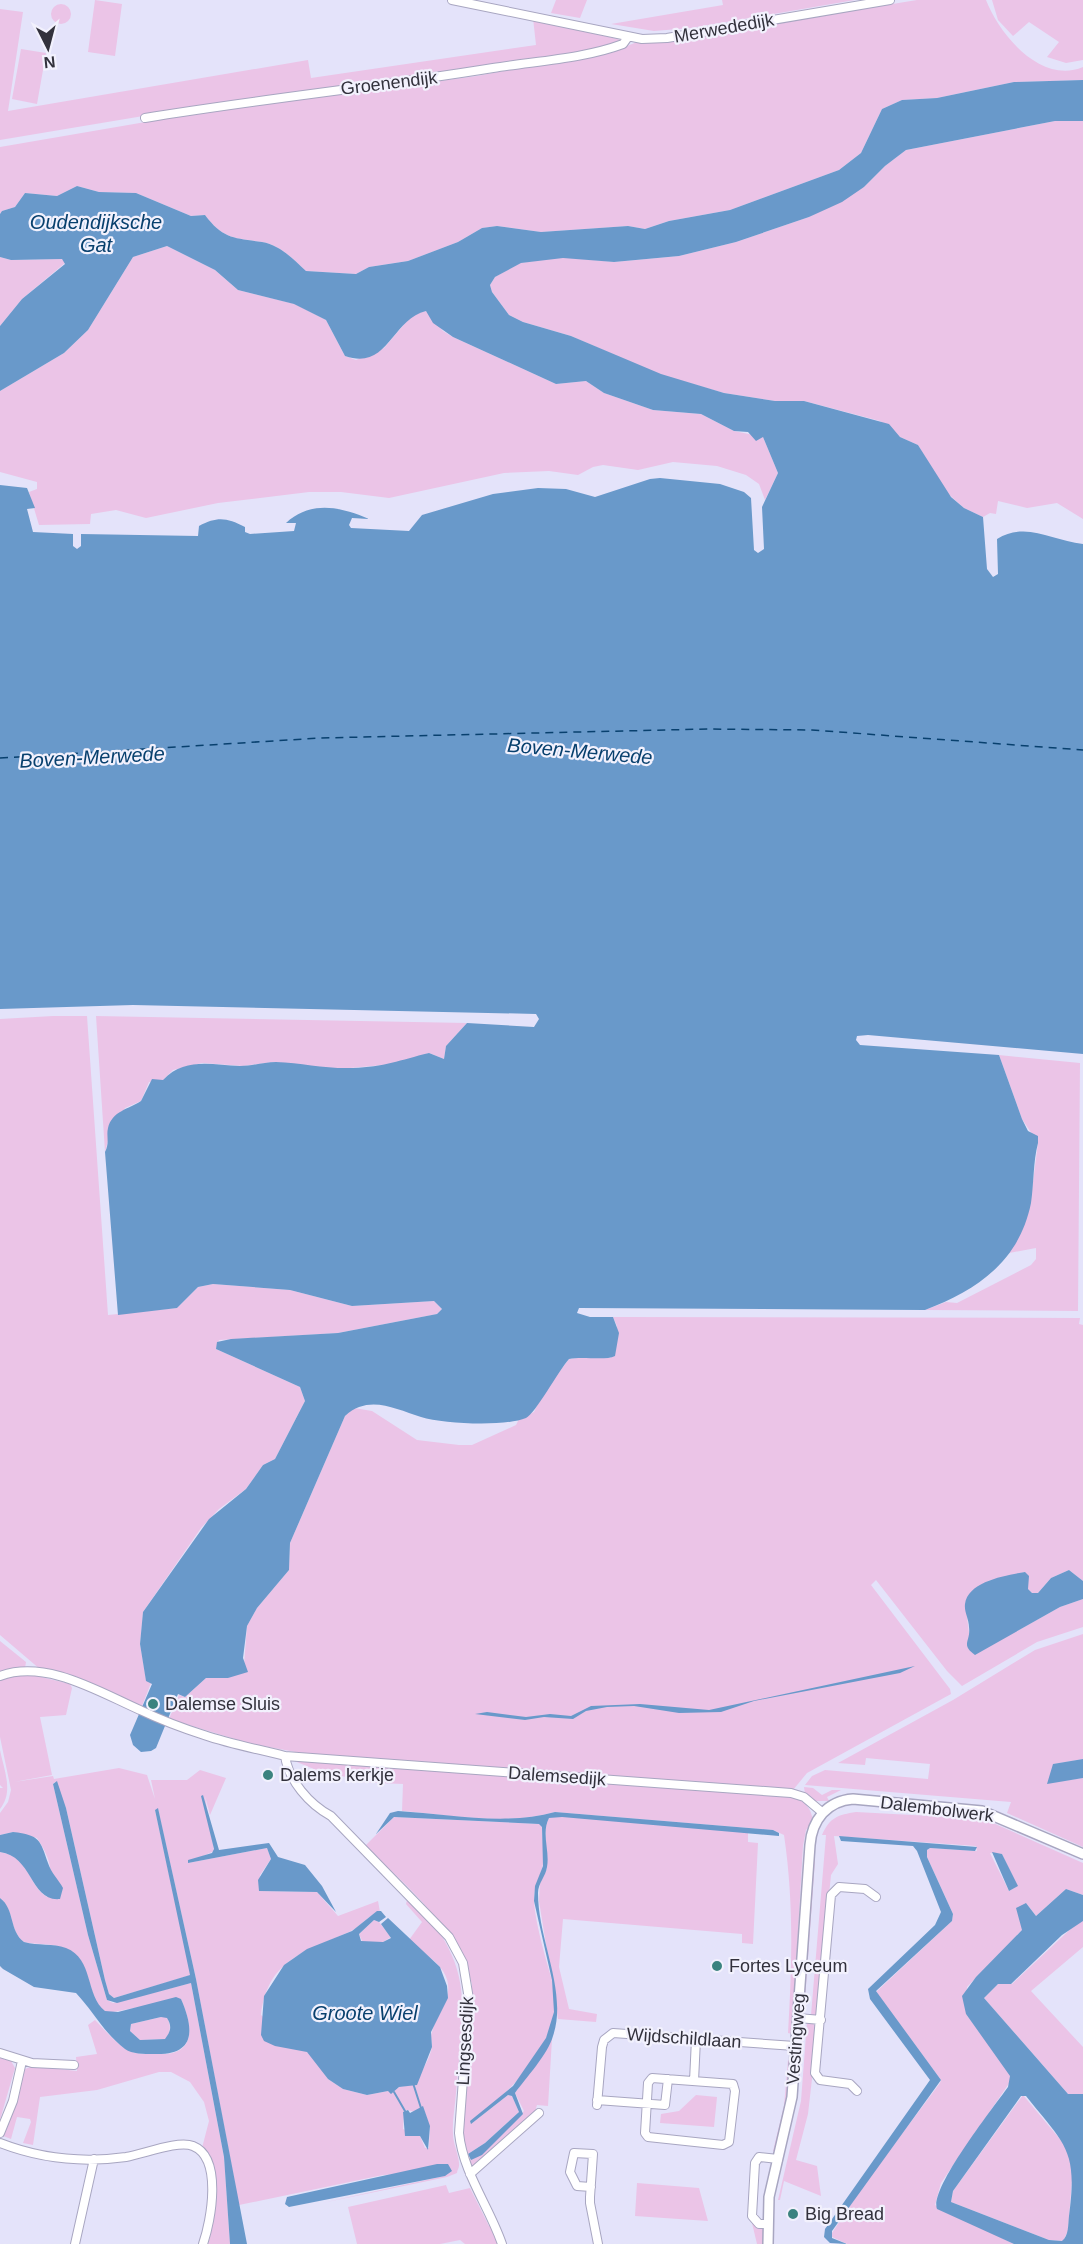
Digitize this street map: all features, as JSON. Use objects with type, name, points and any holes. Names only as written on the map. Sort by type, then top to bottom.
[{"type":"street","name":"Merwededijk","points":[[452,0],[628,37],[667,38],[890,0]]},
{"type":"street","name":"Groenendijk","points":[[145,118],[249,101],[433,78],[590,52],[623,44],[628,37]]},
{"type":"street","points":[[0,1676],[19,1671],[38,1672],[107,1694],[138,1710],[207,1737],[285,1756]]},
{"type":"street","name":"Dalemsedijk","points":[[285,1756],[794,1793],[804,1797],[823,1813]]},
{"type":"street","name":"Lingsesdijk","points":[[285,1756],[290,1774],[298,1788],[338,1823],[434,1918],[458,1952],[468,1981],[469,1999],[459,2133],[461,2154],[493,2219],[502,2244]]},
{"type":"street","name":"Dalembolwerk","points":[[823,1813],[834,1804],[853,1799],[982,1811],[1083,1854]]},
{"type":"street","name":"Vestingweg","points":[[768,2244],[769,2197],[791,2108],[810,1837],[814,1824],[823,1813]]},
{"type":"street","points":[[857,2091],[850,2084],[822,2081],[816,2076],[832,1892],[840,1887],[865,1889],[876,1897]]},
{"type":"street","points":[[798,2018],[821,2020]]},
{"type":"street","name":"Wijdschildlaan","points":[[647,2104],[597,2103],[602,2047],[608,2036],[621,2033],[795,2046]]},
{"type":"street","points":[[694,2081],[696,2039]]},
{"type":"street","points":[[0,2053],[22,2061],[46,2065],[74,2065]]},
{"type":"street","points":[[0,2133],[13,2101],[22,2061]]},
{"type":"street","points":[[647,2104],[667,2103],[668,2079]]},
{"type":"street","points":[[668,2079],[735,2086],[731,2138],[727,2144],[648,2137],[645,2133],[649,2080],[668,2079]]},
{"type":"street","points":[[470,2174],[539,2113]]},
{"type":"street","points":[[0,2143],[31,2154],[52,2158],[94,2159],[138,2155],[181,2145],[197,2148],[206,2158],[212,2183],[211,2210],[203,2244]]},
{"type":"street","points":[[591,2187],[577,2186],[570,2172],[574,2153],[593,2154],[592,2223],[598,2244]]},
{"type":"street","points":[[767,2224],[759,2224],[752,2216],[755,2163],[759,2157],[778,2159]]},
{"type":"street","points":[[75,2244],[94,2159]]},
{"type":"shaded area","points":[[95,0],[122,4],[115,56],[88,52]]},
{"type":"shaded area","points":[[556,0],[587,0],[580,18],[551,13]]},
{"type":"shaded area","points":[[722,0],[855,0],[691,28],[654,31],[611,24],[723,5]]},
{"type":"shaded area","points":[[917,0],[986,0],[1011,41],[1024,53],[1037,63],[1052,69],[1067,71],[1083,67],[1083,80],[1014,82],[937,98],[902,100],[882,109],[861,153],[839,170],[730,210],[669,221],[645,229],[628,226],[541,232],[497,226],[482,228],[458,242],[408,261],[369,267],[356,274],[306,271],[275,246],[230,236],[218,229],[205,215],[191,216],[136,193],[99,192],[77,186],[57,196],[25,193],[15,207],[2,211],[0,214],[0,147],[198,113],[477,76],[617,50],[637,42],[666,41]]},
{"type":"shaded area","points":[[992,0],[1083,0],[1083,60],[1066,63],[1047,57],[1059,42],[1029,22],[1013,36],[998,20]]},
{"type":"shaded area","points":[[57,4],[65,4],[71,10],[71,18],[65,24],[57,24],[51,18],[51,10]]},
{"type":"shaded area","points":[[0,9],[23,12],[8,111],[308,60],[311,78],[536,45],[533,18],[621,40],[618,44],[609,47],[494,68],[197,107],[0,140]]},
{"type":"shaded area","points":[[21,49],[46,53],[37,104],[12,99]]},
{"type":"shaded area","points":[[1055,121],[1083,121],[1083,519],[1057,503],[1027,508],[998,501],[996,514],[990,513],[983,517],[964,508],[946,492],[918,445],[900,437],[880,421],[804,401],[775,401],[724,393],[661,375],[571,336],[523,322],[509,315],[492,292],[490,285],[495,277],[520,263],[563,257],[614,262],[679,256],[736,242],[809,217],[864,187],[885,166],[906,150]]},
{"type":"shaded area","points":[[167,246],[215,270],[238,290],[295,304],[326,320],[345,356],[356,360],[384,348],[413,314],[426,311],[443,331],[453,337],[556,384],[586,381],[604,393],[653,410],[701,414],[734,431],[763,437],[778,473],[765,500],[759,484],[746,475],[717,466],[673,462],[638,470],[603,465],[593,467],[578,475],[549,471],[504,473],[389,498],[341,492],[309,492],[218,503],[146,518],[116,510],[91,514],[90,524],[39,525],[29,492],[37,489],[37,482],[0,472],[0,391],[64,353],[88,330],[133,257]]},
{"type":"shaded area","points":[[0,257],[11,260],[62,259],[65,263],[22,299],[0,326]]},
{"type":"shaded area","points":[[87,1016],[108,1315],[177,1308],[198,1287],[213,1284],[290,1290],[352,1306],[434,1301],[442,1309],[437,1314],[338,1333],[219,1340],[216,1349],[300,1387],[305,1401],[275,1459],[263,1465],[246,1489],[219,1509],[201,1528],[143,1612],[140,1644],[146,1680],[151,1683],[142,1706],[108,1691],[41,1670],[0,1635],[0,1019]]},
{"type":"shaded area","points":[[96,1016],[467,1023],[446,1046],[444,1059],[429,1053],[395,1064],[350,1068],[319,1068],[274,1062],[243,1066],[202,1063],[173,1070],[163,1080],[149,1082],[141,1101],[125,1108],[109,1137],[105,1152]]},
{"type":"shaded area","points":[[999,1055],[1080,1063],[1078,1311],[925,1310],[946,1302],[957,1303],[1031,1265],[1036,1259],[1036,1248],[1009,1253],[1030,1205],[1038,1143],[1022,1119]]},
{"type":"shaded area","points":[[613,1317],[1080,1318],[1079,1324],[1083,1325],[1083,1581],[1069,1570],[1051,1578],[1038,1593],[1032,1593],[1028,1589],[1025,1572],[988,1581],[967,1617],[969,1633],[1017,1631],[1060,1607],[1083,1599],[1083,1627],[1037,1642],[962,1686],[947,1671],[876,1580],[871,1585],[950,1689],[951,1694],[807,1773],[793,1790],[301,1753],[248,1743],[169,1719],[179,1695],[185,1697],[206,1678],[228,1678],[244,1665],[247,1626],[257,1608],[289,1570],[290,1543],[345,1416],[354,1408],[372,1411],[417,1440],[472,1445],[516,1425],[519,1419],[534,1412],[542,1395],[569,1359],[591,1356],[611,1358],[617,1326]]},
{"type":"shaded area","points":[[1083,1634],[1083,1759],[1054,1764],[1048,1783],[1083,1778],[1083,1847],[1007,1813],[1011,1802],[805,1785],[812,1776],[825,1770],[928,1779],[930,1764],[866,1758],[865,1765],[838,1763],[953,1700],[1035,1650]]},
{"type":"shaded area","points":[[0,1641],[26,1662],[25,1668],[0,1673]]},
{"type":"shaded area","points":[[14,1675],[33,1675],[70,1684],[72,1688],[66,1715],[40,1717],[52,1775],[14,1782],[53,1776],[54,1779],[119,1768],[147,1775],[155,1799],[151,1780],[187,1780],[200,1770],[226,1778],[210,1815],[205,1796],[214,1851],[188,1863],[267,1848],[271,1859],[260,1875],[259,1891],[317,1892],[338,1916],[378,1901],[380,1912],[353,1930],[304,1952],[281,1969],[265,1996],[261,2015],[313,2057],[328,2079],[343,2089],[367,2095],[388,2091],[392,2093],[399,2087],[417,2084],[430,2055],[431,2034],[445,2002],[447,1980],[439,1966],[409,1940],[422,1922],[406,1904],[408,1896],[430,1920],[446,1943],[456,1965],[461,1987],[462,2035],[453,2119],[453,2138],[459,2163],[457,2173],[447,2177],[322,2203],[444,2176],[451,2171],[383,2175],[239,2205],[196,1979],[158,1809],[155,1810],[191,1975],[114,1998],[109,1994],[105,1980],[66,1808],[55,1782],[53,1784],[88,1935],[107,2000],[113,2003],[191,1983],[224,2157],[230,2244],[208,2244],[214,2220],[216,2181],[209,2158],[202,2148],[209,2121],[204,2102],[190,2082],[171,2072],[159,2072],[97,2090],[40,2097],[33,2145],[23,2143],[30,2119],[17,2117],[11,2139],[3,2136],[25,2069],[33,2066],[77,2071],[76,2057],[97,2054],[88,2025],[95,2020],[121,2046],[140,2054],[171,2053],[180,2050],[186,2045],[189,2029],[181,1999],[108,2013],[100,2007],[85,1969],[72,1952],[57,1946],[24,1942],[16,1932],[8,1908],[0,1898],[0,1852],[17,1859],[35,1885],[47,1897],[50,1866],[46,1853],[37,1838],[13,1832],[0,1835],[0,1813],[8,1802],[11,1790],[0,1737],[0,1680]],"holes":[[[423,2107],[430,2127],[429,2148],[425,2148],[420,2136],[403,2129],[404,2112],[407,2110],[415,2112]]]},
{"type":"shaded area","points":[[0,1750],[7,1788],[0,1809],[0,1788],[3,1788],[0,1785]]},
{"type":"shaded area","points":[[292,1760],[797,1798],[809,1809],[813,1821],[806,1830],[803,1846],[792,2034],[788,2033],[791,1934],[784,1835],[773,1830],[555,1812],[498,1819],[402,1811],[403,1784],[356,1782],[356,1779],[321,1772]]},
{"type":"shaded area","points":[[804,1787],[813,1788],[822,1795],[832,1790],[841,1790],[827,1797],[829,1801],[815,1801],[805,1794]]},
{"type":"shaded area","points":[[856,1812],[968,1818],[993,1823],[1083,1863],[1083,1895],[1066,1889],[1036,1916],[1026,1903],[1022,1930],[967,1987],[966,2014],[1011,2075],[1010,2082],[941,2183],[935,2205],[1014,2244],[847,2244],[830,2236],[863,2186],[940,2083],[941,2080],[876,1992],[952,1921],[953,1914],[927,1857],[927,1850],[930,1848],[977,1851],[976,1846],[834,1836],[838,1864],[831,1875],[817,2016],[811,2015],[826,1835],[822,1835],[832,1821],[839,1816]],"holes":[[[990,1853],[1002,1854],[1017,1886],[1009,1891]]]},
{"type":"shaded area","points":[[556,1816],[748,1830],[748,1842],[758,1843],[753,1944],[742,1943],[742,1934],[563,1919],[559,1967],[569,2009],[597,2014],[596,2022],[558,2019],[539,1901],[540,1882],[547,1869],[545,1825],[549,1818]]},
{"type":"shaded area","points":[[394,1817],[540,1824],[542,1827],[544,1860],[534,1899],[538,1928],[552,1980],[555,2002],[552,2023],[544,2043],[518,2079],[471,2124],[508,2095],[512,2096],[519,2112],[485,2143],[468,2154],[470,2160],[524,2111],[515,2093],[552,2039],[548,2106],[537,2105],[534,2115],[472,2168],[468,2164],[461,2129],[472,1984],[464,1963],[442,1926],[413,1892],[365,1846]]},
{"type":"shaded area","points":[[812,1859],[815,1860],[804,2013],[801,2014]]},
{"type":"shaded area","points":[[374,1920],[379,1922],[391,1937],[383,1942],[363,1943],[359,1934]]},
{"type":"shaded area","points":[[1079,1921],[1083,1921],[1083,1947],[1031,1991],[1083,2047],[1083,2094],[1068,2094],[984,1998],[998,1984],[1012,1984]]},
{"type":"shaded area","points":[[167,2017],[169,2023],[170,2031],[166,2039],[140,2040],[130,2031],[131,2024]]},
{"type":"shaded area","points":[[807,2022],[815,2025],[817,2035],[808,2114],[796,2160],[817,2166],[821,2196],[784,2181],[780,2200],[778,2200],[801,2101]]},
{"type":"shaded area","points":[[0,2057],[11,2061],[15,2068],[0,2120]]},
{"type":"shaded area","points":[[788,2060],[792,2061],[789,2098],[777,2152],[773,2151],[784,2106]]},
{"type":"shaded area","points":[[696,2095],[717,2097],[714,2127],[660,2123],[661,2114],[679,2111]]},
{"type":"shaded area","points":[[1023,2095],[1064,2144],[1073,2167],[1068,2231],[1063,2241],[1049,2240],[951,2202],[953,2191]]},
{"type":"shaded area","points":[[637,2183],[699,2188],[708,2221],[635,2216]]},
{"type":"shaded area","points":[[446,2185],[449,2193],[470,2188],[489,2226],[492,2225],[499,2244],[465,2244],[460,2240],[440,2244],[357,2244],[348,2207]]},
{"type":"shaded area","points":[[752,2223],[763,2228],[764,2244],[757,2244]]},
{"type":"water","points":[[1083,80],[1083,121],[1055,121],[906,150],[885,166],[864,187],[842,202],[809,217],[736,242],[679,256],[614,262],[563,258],[521,263],[495,277],[490,285],[492,292],[509,315],[523,322],[571,336],[661,374],[724,393],[775,401],[804,401],[889,424],[900,437],[918,445],[951,497],[964,508],[983,517],[987,569],[993,577],[998,574],[997,539],[1008,534],[1029,532],[1083,544],[1083,1054],[868,1035],[857,1036],[856,1040],[860,1045],[999,1055],[1022,1119],[1028,1131],[1038,1136],[1031,1203],[1017,1242],[1006,1258],[978,1283],[925,1310],[579,1308],[577,1313],[590,1317],[613,1317],[619,1333],[615,1356],[569,1359],[530,1415],[516,1421],[474,1424],[421,1417],[382,1405],[354,1409],[345,1416],[290,1543],[289,1570],[257,1608],[247,1626],[243,1658],[248,1672],[228,1678],[206,1678],[185,1697],[178,1694],[156,1748],[141,1752],[133,1745],[130,1735],[152,1684],[146,1681],[140,1644],[143,1612],[209,1519],[246,1489],[263,1465],[275,1459],[305,1401],[300,1387],[216,1349],[217,1342],[231,1339],[338,1333],[437,1314],[442,1309],[434,1301],[352,1306],[290,1290],[213,1284],[198,1287],[177,1308],[118,1315],[105,1152],[110,1122],[117,1114],[141,1101],[152,1079],[163,1080],[171,1073],[189,1065],[240,1066],[276,1062],[353,1068],[383,1065],[429,1053],[444,1059],[446,1046],[467,1023],[534,1027],[539,1019],[536,1014],[133,1005],[0,1009],[0,485],[27,488],[35,508],[27,509],[33,532],[73,534],[73,546],[77,549],[81,546],[81,534],[198,536],[199,526],[217,520],[228,520],[239,524],[245,527],[245,532],[250,534],[294,531],[296,523],[286,523],[305,511],[316,508],[348,511],[369,519],[352,518],[349,525],[351,528],[409,531],[422,515],[493,494],[538,488],[566,489],[595,497],[650,479],[660,478],[720,484],[744,492],[751,498],[754,550],[758,553],[764,549],[762,507],[778,473],[763,437],[756,441],[748,432],[734,431],[701,414],[653,410],[604,393],[586,381],[556,384],[453,337],[433,323],[426,311],[414,316],[380,351],[371,357],[359,359],[345,356],[326,320],[294,304],[238,290],[215,270],[167,246],[133,257],[88,330],[64,353],[0,391],[0,326],[22,299],[65,264],[62,259],[11,260],[0,257],[0,214],[2,211],[15,207],[25,193],[57,196],[77,186],[99,192],[136,193],[191,216],[205,215],[218,229],[230,236],[275,246],[306,271],[356,274],[369,267],[408,261],[458,242],[482,228],[497,226],[541,232],[628,226],[645,229],[669,221],[730,210],[839,170],[861,153],[882,109],[902,100],[937,98],[1014,82]]},
{"type":"water","points":[[1069,1570],[1083,1581],[1083,1599],[1060,1607],[975,1655],[968,1648],[969,1627],[965,1604],[973,1590],[989,1580],[1025,1572],[1029,1576],[1028,1589],[1032,1593],[1038,1593],[1051,1578]]},
{"type":"water","points":[[915,1666],[900,1673],[754,1701],[721,1712],[679,1713],[634,1706],[607,1707],[586,1711],[573,1719],[544,1717],[525,1720],[475,1714],[487,1712],[526,1717],[550,1714],[571,1716],[591,1706],[640,1704],[709,1710]]},
{"type":"water","points":[[1083,1759],[1083,1778],[1047,1784],[1053,1764]]},
{"type":"water","points":[[57,1781],[66,1808],[105,1980],[109,1994],[114,1998],[190,1975],[155,1810],[158,1808],[196,1979],[247,2244],[230,2244],[224,2157],[191,1983],[117,2003],[107,2000],[88,1935],[53,1784]]},
{"type":"water","points":[[203,1795],[219,1850],[269,1843],[278,1857],[305,1865],[322,1886],[336,1912],[317,1892],[259,1891],[258,1880],[271,1859],[267,1848],[188,1863],[188,1860],[212,1853],[214,1849],[201,1796]]},
{"type":"water","points":[[398,1811],[497,1819],[555,1812],[773,1830],[779,1833],[779,1836],[562,1817],[549,1818],[546,1830],[547,1867],[538,1893],[542,1929],[555,1984],[557,2019],[553,2036],[542,2058],[515,2093],[523,2114],[482,2155],[471,2160],[468,2154],[485,2143],[519,2112],[512,2096],[508,2095],[471,2124],[470,2121],[513,2086],[546,2038],[554,2012],[552,1980],[534,1901],[535,1886],[543,1866],[542,1827],[539,1824],[394,1817],[376,1834],[390,1813]]},
{"type":"water","points":[[13,1832],[34,1837],[41,1844],[51,1870],[63,1888],[60,1899],[50,1898],[43,1893],[19,1861],[11,1855],[0,1852],[0,1835]]},
{"type":"water","points":[[839,1836],[977,1847],[975,1851],[930,1848],[927,1850],[927,1857],[953,1914],[952,1921],[876,1991],[941,2080],[832,2231],[832,2238],[847,2244],[830,2243],[824,2237],[825,2229],[930,2080],[870,1999],[868,1989],[935,1925],[941,1912],[913,1846],[841,1841]]},
{"type":"water","points":[[992,1852],[1002,1854],[1018,1886],[1009,1891]]},
{"type":"water","points":[[1066,1889],[1083,1895],[1083,1921],[1062,1935],[1011,1984],[998,1984],[984,1998],[1068,2094],[1083,2094],[1083,2244],[1014,2244],[937,2209],[937,2199],[952,2167],[1008,2087],[1010,2076],[966,2014],[962,1996],[976,1977],[1022,1930],[1016,1908],[1026,1903],[1036,1916]],"holes":[[[1021,2096],[1026,2096],[1059,2138],[1070,2162],[1072,2176],[1068,2230],[1062,2241],[1049,2240],[951,2202],[953,2191]]]},
{"type":"water","points":[[0,1898],[8,1908],[16,1932],[24,1942],[61,1946],[75,1953],[85,1969],[94,1996],[105,2011],[118,2012],[176,1997],[181,1999],[188,2021],[188,2039],[177,2051],[167,2054],[142,2054],[128,2051],[111,2036],[76,1993],[34,1987],[0,1966]],"holes":[[[161,2017],[167,2018],[170,2028],[165,2039],[140,2040],[130,2031],[131,2024]]]},
{"type":"water","name":"Groote Wiel","points":[[377,1911],[381,1911],[386,1917],[379,1922],[374,1920],[359,1934],[361,1941],[383,1942],[391,1938],[381,1924],[388,1918],[440,1967],[447,1986],[448,1998],[431,2032],[432,2047],[417,2085],[399,2087],[391,2094],[388,2091],[367,2095],[343,2089],[328,2079],[307,2052],[275,2046],[264,2041],[261,2035],[264,1996],[284,1965],[307,1949],[352,1931]]},
{"type":"water","points":[[423,2106],[430,2126],[428,2150],[420,2136],[405,2136],[403,2112],[408,2110],[410,2113]]},
{"type":"water","points":[[437,2164],[448,2164],[452,2171],[445,2176],[289,2207],[285,2204],[287,2197]]},
{"type":"waterway","points":[[413,2083],[421,2108]]},
{"type":"waterway","points":[[394,2092],[405,2111]]},
{"type":"ferry route","points":[[0,758],[320,738],[708,729],[812,730],[1083,750]]},
{"type":"place","name":"Dalemse Sluis","points":[[153,1704]]},
{"type":"place","name":"Dalems kerkje","points":[[268,1775]]},
{"type":"place","name":"Fortes Lyceum","points":[[717,1966]]},
{"type":"place","name":"Big Bread","points":[[793,2214]]},
{"type":"water label","name":"Oudendijksche Gat","points":[[96,234]]},
{"type":"water label","name":"Boven-Merwede","points":[[580,751]]},
{"type":"water label","name":"Boven-Merwede","points":[[92,757]]}]
